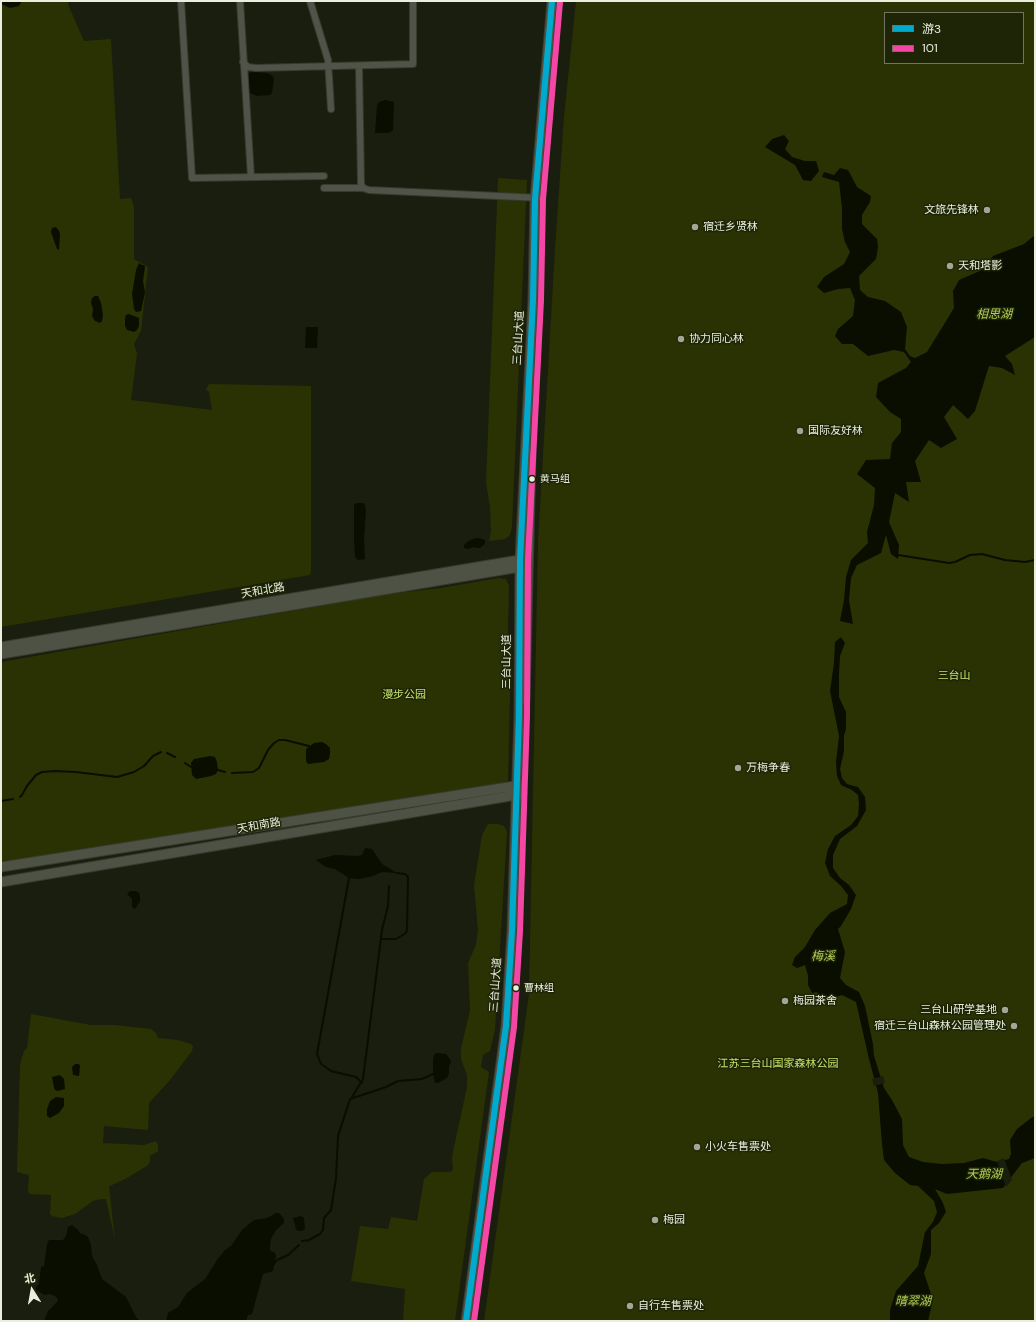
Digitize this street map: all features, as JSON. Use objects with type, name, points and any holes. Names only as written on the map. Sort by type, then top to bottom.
[{"type":"main road","name":"三台山大道","points":[[470,1321],[510,1024],[517,937],[524,563],[538,198],[552,1]]},
{"type":"main road","name":"三台山大道","points":[[538,198],[558,1]]},
{"type":"main road","name":"天和北路","points":[[2,648],[524,563]]},
{"type":"main road","name":"三台山大道","points":[[466,1321],[506,1026],[519,790]]},
{"type":"main road","name":"天和南路","points":[[1,867],[519,790]]},
{"type":"main road","name":"天和南路","points":[[1,882],[519,790]]},
{"type":"street","points":[[181,1],[192,178],[324,176]]},
{"type":"street","points":[[240,1],[251,177]]},
{"type":"street","points":[[310,1],[328,60],[331,108]]},
{"type":"street","points":[[243,62],[248,67],[328,67],[412,64],[413,1]]},
{"type":"street","points":[[359,66],[361,184],[363,188]]},
{"type":"street","points":[[324,188],[363,188],[369,190],[538,198]]},
{"type":"green space","points":[[1,1],[68,1],[69,7],[84,41],[111,39],[120,199],[131,198],[134,207],[134,259],[148,267],[141,331],[134,344],[137,354],[131,400],[212,410],[209,392],[206,389],[209,384],[311,386],[310,575],[1,627]]},
{"type":"green space","name":"江苏三台山国家森林公园","points":[[576,1],[1035,1],[1035,1321],[484,1321],[529,994],[538,542],[564,117]]},
{"type":"green space","points":[[498,178],[527,180],[512,526],[509,536],[505,539],[489,541],[491,532],[490,507],[486,483]]},
{"type":"green space","name":"漫步公园","points":[[498,578],[506,579],[509,586],[507,666],[510,693],[508,781],[501,784],[1,863],[1,662],[388,594],[441,588]]},
{"type":"green space","points":[[488,824],[498,824],[504,826],[507,832],[495,1030],[490,1051],[483,1055],[481,1067],[489,1072],[455,1321],[403,1321],[405,1289],[351,1281],[360,1226],[388,1229],[391,1217],[417,1221],[424,1179],[432,1172],[450,1172],[453,1170],[452,1158],[467,1087],[467,1075],[461,1059],[461,1049],[470,1010],[468,963],[476,945],[478,930],[474,885],[482,835]]},
{"type":"green space","points":[[31,1014],[91,1025],[114,1025],[151,1029],[156,1033],[158,1038],[178,1040],[191,1044],[193,1047],[192,1051],[170,1080],[149,1103],[148,1130],[104,1126],[103,1143],[144,1145],[156,1141],[158,1145],[158,1151],[150,1156],[150,1162],[147,1166],[109,1187],[115,1240],[106,1199],[93,1201],[75,1214],[62,1218],[52,1216],[50,1214],[51,1195],[30,1194],[28,1192],[29,1175],[17,1172],[20,1064],[24,1051],[27,1048]]},
{"type":"water","points":[[1,1],[22,1],[19,6],[10,8],[1,4]]},
{"type":"water","points":[[248,73],[267,73],[273,76],[272,93],[270,95],[257,96],[247,92],[246,76]]},
{"type":"water","points":[[385,100],[394,102],[393,130],[389,133],[375,133],[377,106],[379,102]]},
{"type":"water","points":[[784,135],[789,141],[785,149],[792,157],[805,161],[816,161],[819,171],[811,181],[803,180],[795,165],[765,147],[772,139]]},
{"type":"water","name":"相思湖","points":[[840,168],[848,170],[857,187],[871,196],[870,202],[862,215],[862,224],[877,239],[878,247],[876,259],[859,276],[860,290],[868,297],[885,301],[901,312],[907,327],[905,349],[910,356],[915,358],[927,352],[954,308],[953,291],[959,280],[982,270],[993,256],[1024,244],[1035,235],[1035,337],[1005,356],[1012,364],[1015,375],[1002,368],[989,366],[975,411],[968,419],[953,405],[944,417],[957,439],[941,448],[929,440],[915,461],[921,482],[906,482],[909,502],[895,493],[889,522],[899,545],[898,559],[891,554],[886,535],[881,553],[857,565],[851,578],[849,600],[853,624],[840,621],[846,577],[851,560],[868,543],[867,532],[874,505],[875,488],[857,474],[866,460],[890,459],[892,443],[901,432],[901,419],[890,412],[876,397],[878,383],[906,368],[911,362],[904,352],[894,350],[868,356],[853,344],[842,344],[835,336],[838,329],[853,316],[855,300],[850,288],[838,289],[824,293],[817,287],[824,277],[844,264],[850,252],[845,242],[842,229],[842,208],[839,182],[822,177],[824,172],[834,175]]},
{"type":"water","points":[[56,227],[60,235],[59,250],[57,249],[51,232],[52,228]]},
{"type":"water","points":[[139,263],[145,267],[143,281],[145,292],[141,311],[136,312],[134,309],[132,294],[136,270]]},
{"type":"water","points":[[98,296],[101,303],[103,315],[100,323],[95,321],[92,316],[93,309],[91,303],[92,298]]},
{"type":"water","points":[[129,314],[139,318],[139,326],[134,332],[127,330],[125,326],[126,315]]},
{"type":"water","points":[[306,327],[318,327],[317,348],[305,348]]},
{"type":"water","points":[[357,503],[363,503],[366,510],[364,540],[365,559],[358,560],[355,557],[354,539],[354,505]]},
{"type":"water","points":[[475,538],[485,540],[485,544],[480,548],[464,548],[464,545],[467,542]]},
{"type":"water","points":[[841,637],[845,643],[840,656],[839,697],[846,712],[846,729],[844,736],[844,751],[840,769],[842,778],[847,784],[858,787],[865,797],[866,810],[857,826],[840,839],[833,855],[833,868],[856,895],[851,909],[838,929],[845,952],[840,978],[846,985],[859,992],[865,1006],[874,1056],[884,1088],[902,1119],[903,1145],[909,1157],[923,1162],[942,1164],[964,1163],[983,1158],[997,1162],[1009,1159],[1011,1154],[1010,1140],[1017,1129],[1035,1116],[1035,1158],[1022,1163],[1003,1188],[947,1194],[935,1189],[946,1212],[939,1223],[931,1230],[931,1254],[924,1273],[933,1300],[928,1321],[890,1321],[890,1310],[896,1291],[918,1266],[925,1232],[933,1222],[937,1212],[934,1201],[918,1186],[910,1185],[895,1173],[884,1160],[878,1093],[856,1002],[842,995],[822,1002],[817,992],[812,993],[808,985],[808,976],[805,965],[797,968],[792,965],[795,957],[805,947],[815,930],[830,913],[847,904],[848,895],[830,876],[825,863],[828,849],[835,836],[851,825],[858,816],[859,804],[858,795],[852,790],[841,785],[837,776],[836,762],[839,736],[830,691],[835,642]]},
{"type":"water","points":[[322,742],[330,748],[329,759],[324,762],[308,764],[306,761],[306,749],[314,743]]},
{"type":"water","points":[[210,756],[215,757],[217,762],[218,770],[216,774],[196,779],[192,775],[191,763],[194,759]]},
{"type":"water","points":[[365,848],[372,849],[382,864],[397,873],[382,872],[373,876],[359,879],[349,878],[335,869],[326,867],[316,860],[335,855],[362,855]]},
{"type":"water","points":[[130,891],[136,891],[140,896],[140,901],[135,909],[132,907],[132,899],[127,894]]},
{"type":"water","points":[[436,1053],[446,1054],[451,1062],[447,1078],[438,1083],[435,1083],[433,1074],[433,1060]]},
{"type":"water","points":[[75,1064],[79,1064],[80,1066],[79,1076],[73,1075],[72,1067]]},
{"type":"water","points":[[60,1075],[64,1079],[65,1089],[57,1091],[54,1088],[52,1077]]},
{"type":"water","points":[[56,1097],[64,1098],[64,1106],[59,1113],[50,1118],[47,1116],[47,1109],[50,1101]]},
{"type":"water","points":[[279,1213],[284,1219],[284,1223],[276,1230],[271,1239],[270,1250],[274,1252],[276,1256],[273,1271],[263,1274],[252,1314],[248,1315],[246,1321],[166,1321],[168,1313],[178,1307],[187,1293],[205,1279],[217,1260],[225,1250],[231,1246],[242,1230],[254,1220],[267,1218]]},
{"type":"water","points":[[301,1216],[304,1218],[305,1229],[298,1231],[293,1218]]},
{"type":"water","points":[[72,1225],[80,1233],[88,1237],[91,1245],[92,1256],[102,1279],[126,1297],[136,1317],[140,1321],[44,1321],[48,1311],[58,1299],[55,1296],[50,1294],[45,1295],[36,1290],[36,1287],[39,1284],[41,1267],[44,1266],[47,1244],[49,1240],[63,1240],[66,1236],[68,1227]]},
{"type":"pier","points":[[883,1076],[885,1083],[874,1086],[872,1079]]},
{"type":"pier","points":[[1004,1158],[1012,1180],[1006,1187],[997,1161]]},
{"type":"waterway","points":[[898,555],[949,563],[955,562],[970,555],[982,554],[1005,560],[1025,562],[1035,560]]},
{"type":"waterway","points":[[232,773],[253,772],[259,768],[268,750],[279,740],[309,746]]},
{"type":"waterway","points":[[20,797],[36,775],[42,772],[76,772],[117,777],[134,772],[144,766],[153,756],[161,752]]},
{"type":"waterway","points":[[167,753],[175,757]]},
{"type":"waterway","points":[[185,763],[191,767]]},
{"type":"waterway","points":[[218,770],[225,772]]},
{"type":"waterway","points":[[1,801],[13,799]]},
{"type":"waterway","points":[[381,939],[396,939],[406,933],[407,929],[408,877],[405,874],[397,873]]},
{"type":"waterway","points":[[349,878],[317,1054],[321,1064],[331,1071],[356,1077],[362,1083]]},
{"type":"waterway","points":[[302,1241],[309,1240],[320,1234],[323,1230],[324,1218],[331,1210],[336,1178],[338,1136],[349,1102],[363,1079],[382,930],[388,906],[389,886]]},
{"type":"waterway","points":[[350,1099],[386,1087],[398,1081],[422,1079],[433,1074]]},
{"type":"waterway","points":[[274,1264],[277,1260],[288,1255],[299,1245]]},
{"type":"transit line","name":"游3","points":[[466,1321],[506,1026],[512,931],[519,716],[520,560],[533,300],[535,199],[552,1]]},
{"type":"transit line","name":"101","points":[[474,1321],[514,1027],[520,931],[527,716],[528,560],[541,300],[543,199],[560,2]]},
{"type":"place","name":"文旅先锋林","points":[[987,210]]},
{"type":"place","name":"宿迁乡贤林","points":[[695,227]]},
{"type":"place","name":"天和塔影","points":[[950,266]]},
{"type":"place","name":"协力同心林","points":[[681,339]]},
{"type":"place","name":"国际友好林","points":[[800,431]]},
{"type":"place","name":"黄马组","points":[[532,479]]},
{"type":"place","name":"万梅争春","points":[[738,768]]},
{"type":"place","name":"曹林组","points":[[516,988]]},
{"type":"place","name":"梅园茶舍","points":[[785,1001]]},
{"type":"place","name":"三台山研学基地","points":[[1005,1010]]},
{"type":"place","name":"宿迁三台山森林公园管理处","points":[[1014,1026]]},
{"type":"place","name":"小火车售票处","points":[[697,1147]]},
{"type":"place","name":"梅园","points":[[655,1220]]},
{"type":"place","name":"自行车售票处","points":[[630,1306]]},
{"type":"park label","name":"三台山","points":[[954,676]]},
{"type":"water label","name":"梅溪","points":[[823,957]]},
{"type":"water label","name":"天鹅湖","points":[[984,1175]]},
{"type":"water label","name":"晴翠湖","points":[[913,1302]]}]
